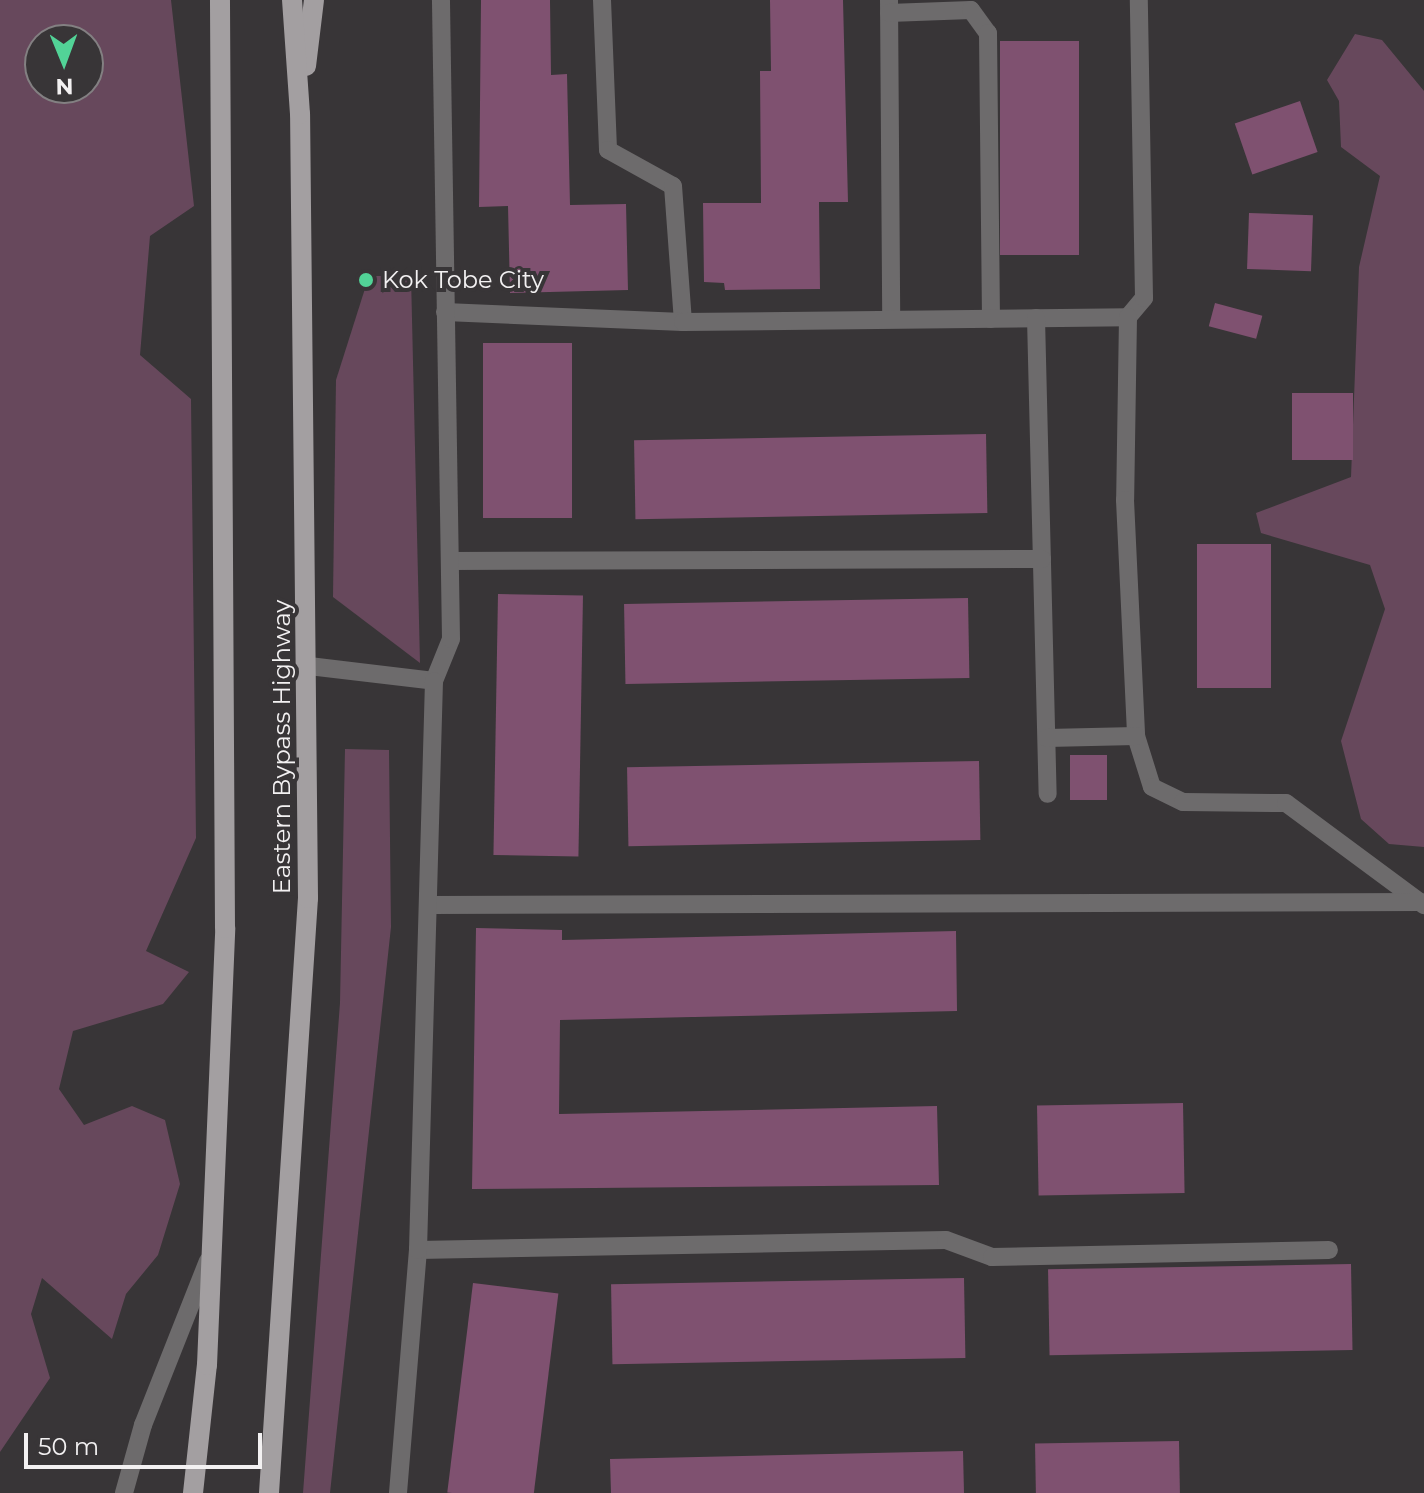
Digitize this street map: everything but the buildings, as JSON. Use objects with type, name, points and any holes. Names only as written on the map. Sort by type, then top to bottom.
[{"type":"main road","points":[[193,1493],[211,1255],[225,928],[220,0]]},
{"type":"main road","name":"Eastern Bypass Highway","points":[[269,1493],[308,898],[309,666],[300,114],[292,0]]},
{"type":"main road","points":[[300,114],[314,0]]},
{"type":"lane","points":[[398,1493],[418,1250],[434,681],[451,639],[441,0]]},
{"type":"lane","points":[[602,0],[608,150],[673,186],[683,322]]},
{"type":"lane","points":[[1139,0],[1144,298],[1128,317],[1125,500],[1136,736],[1152,787],[1183,802],[1286,803],[1423,904]]},
{"type":"lane","points":[[891,319],[889,7],[971,10],[988,33],[991,319]]},
{"type":"lane","points":[[445,312],[683,322],[1128,317]]},
{"type":"lane","points":[[1036,318],[1048,794]]},
{"type":"lane","points":[[450,561],[1042,559]]},
{"type":"lane","points":[[309,666],[434,681]]},
{"type":"lane","points":[[1047,738],[1136,736]]},
{"type":"lane","points":[[430,905],[1423,904]]},
{"type":"lane","points":[[418,1250],[946,1240],[992,1257],[1329,1250]]},
{"type":"lane","points":[[124,1493],[143,1425],[211,1255]]},
{"type":"shaded area","points":[[0,0],[171,0],[194,206],[150,236],[140,355],[191,399],[196,838],[146,951],[189,972],[163,1004],[73,1031],[59,1089],[84,1125],[132,1106],[165,1120],[180,1184],[158,1255],[126,1294],[112,1339],[42,1278],[31,1314],[50,1378],[0,1452]]},
{"type":"shaded area","points":[[1355,34],[1382,40],[1424,91],[1424,847],[1389,844],[1361,819],[1341,741],[1385,609],[1370,565],[1261,533],[1256,513],[1351,477],[1359,267],[1380,176],[1341,147],[1339,101],[1327,80]]},
{"type":"shaded area","points":[[369,276],[411,276],[420,663],[333,597],[336,380]]},
{"type":"shaded area","points":[[345,749],[389,750],[391,927],[330,1493],[303,1493],[340,1003]]},
{"type":"place","name":"Kok Tobe City","points":[[366,280]]}]
